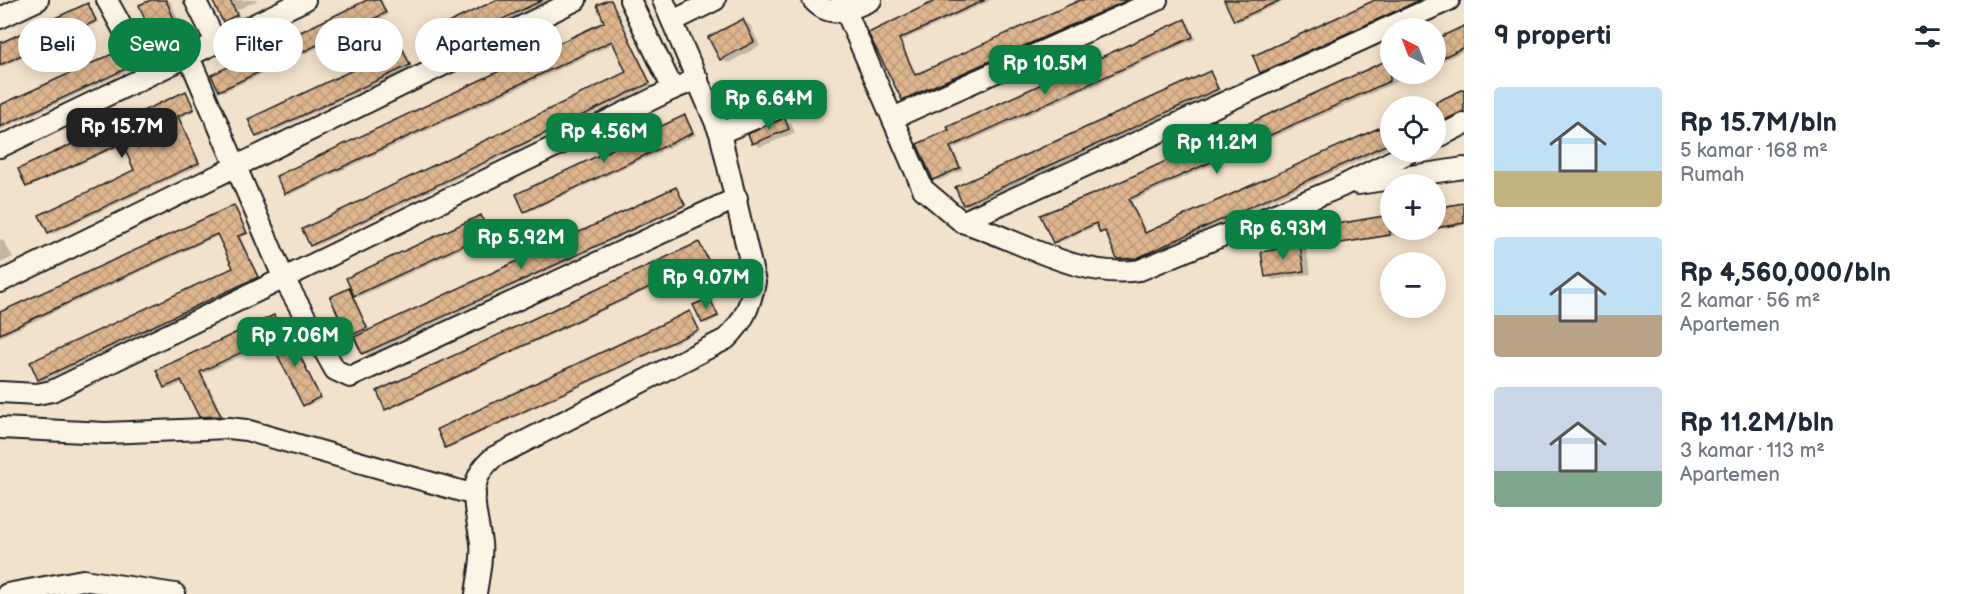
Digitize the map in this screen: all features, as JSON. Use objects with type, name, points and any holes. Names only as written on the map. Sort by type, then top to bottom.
[{"type":"street","points":[[0,18],[38,0]]},
{"type":"street","points":[[107,0],[148,75]]},
{"type":"street","points":[[195,0],[213,36]]},
{"type":"street","points":[[269,18],[305,0]]},
{"type":"street","points":[[0,282],[576,0]]},
{"type":"street","points":[[630,0],[673,89]]},
{"type":"street","points":[[476,594],[481,545],[474,501],[477,478],[483,465],[494,457],[726,339],[741,324],[750,305],[755,282],[738,198],[720,133],[663,0]]},
{"type":"street","points":[[673,21],[715,0]]},
{"type":"street","points":[[813,0],[823,10],[871,0]]},
{"type":"street","points":[[893,118],[1156,0]]},
{"type":"street","points":[[962,222],[1449,0]]},
{"type":"street","points":[[843,6],[922,189],[962,222],[1083,265],[1128,272],[1140,270],[1340,187],[1390,162]]},
{"type":"street","points":[[0,147],[155,72]]},
{"type":"street","points":[[196,72],[284,279],[335,370],[350,377],[738,198]]},
{"type":"street","points":[[0,392],[37,394],[52,391],[673,89],[698,80]]},
{"type":"street","points":[[720,133],[775,110]]},
{"type":"street","points":[[1446,133],[1464,124]]},
{"type":"street","points":[[1340,187],[1464,168]]},
{"type":"street","points":[[0,428],[106,434],[229,428],[246,430],[474,501]]},
{"type":"street","points":[[7,594],[83,580],[175,594]]},
{"type":"building","points":[[151,0],[166,0],[173,18],[144,18],[139,5]]},
{"type":"building","points":[[212,0],[230,0],[237,15],[231,18],[221,18]]},
{"type":"building","points":[[367,0],[380,0],[386,13],[375,18],[330,18]]},
{"type":"building","points":[[496,0],[543,0],[505,18],[458,18]]},
{"type":"building","points":[[611,0],[650,83],[310,246],[302,229],[626,72],[612,41],[562,64],[562,42],[604,22],[597,5]]},
{"type":"building","points":[[937,0],[985,0],[899,39],[915,75],[1080,0],[1128,0],[902,100],[868,33]]},
{"type":"building","points":[[1224,0],[1281,0],[1234,21]]},
{"type":"building","points":[[1375,0],[1420,0],[1260,73],[1253,56]]},
{"type":"building","points":[[88,3],[95,18],[55,18]]},
{"type":"building","points":[[743,19],[754,42],[720,60],[708,37]]},
{"type":"building","points":[[1185,19],[1193,37],[950,147],[960,168],[933,180],[917,144],[949,130],[947,127]]},
{"type":"building","points":[[315,25],[315,46],[303,52],[303,31]]},
{"type":"building","points":[[1464,26],[1464,47],[1446,56],[1446,34]]},
{"type":"building","points":[[18,35],[18,57],[0,65],[0,43]]},
{"type":"building","points":[[403,49],[410,65],[403,68]]},
{"type":"building","points":[[108,56],[108,72],[119,72],[0,127],[0,105],[73,72],[96,72],[96,61]]},
{"type":"building","points":[[1380,64],[1380,84],[1383,84],[1129,199],[1145,233],[1380,127],[1380,148],[1137,258],[1117,259],[1105,231],[1100,233],[1096,223],[1053,243],[1040,215],[1098,192]]},
{"type":"building","points":[[1210,71],[1218,89],[963,205],[955,187]]},
{"type":"building","points":[[217,72],[260,72],[219,91],[211,75]]},
{"type":"building","points":[[349,72],[395,72],[256,137],[248,119]]},
{"type":"building","points":[[498,72],[546,72],[285,194],[276,176]]},
{"type":"building","points":[[1464,89],[1464,111],[1446,119],[1446,97]]},
{"type":"building","points":[[186,91],[194,109],[178,116],[199,163],[48,233],[39,215],[134,170],[122,143],[26,187],[18,169]]},
{"type":"building","points":[[685,115],[693,133],[524,212],[516,194]]},
{"type":"building","points":[[784,117],[789,129],[752,144],[748,134]]},
{"type":"building","points":[[676,187],[685,205],[362,354],[354,337]]},
{"type":"building","points":[[1464,203],[1464,223],[1446,226],[1446,206]]},
{"type":"building","points":[[234,205],[247,233],[238,236],[258,277],[38,380],[30,362],[233,268],[217,234],[0,334],[0,312]]},
{"type":"building","points":[[481,215],[489,233],[354,296],[346,278]]},
{"type":"building","points":[[1380,217],[1380,237],[1304,249],[1301,230]]},
{"type":"building","points":[[699,242],[708,260],[385,410],[377,391]]},
{"type":"building","points":[[1300,245],[1304,271],[1265,277],[1261,252]]},
{"type":"building","points":[[349,288],[367,328],[348,337],[330,297]]},
{"type":"building","points":[[710,298],[718,316],[702,323],[693,305]]},
{"type":"building","points":[[690,311],[699,330],[445,448],[437,429]]},
{"type":"building","points":[[274,315],[282,333],[200,372],[221,416],[199,417],[181,380],[164,388],[156,370]]},
{"type":"building","points":[[288,331],[320,397],[303,406],[270,340]]}]
